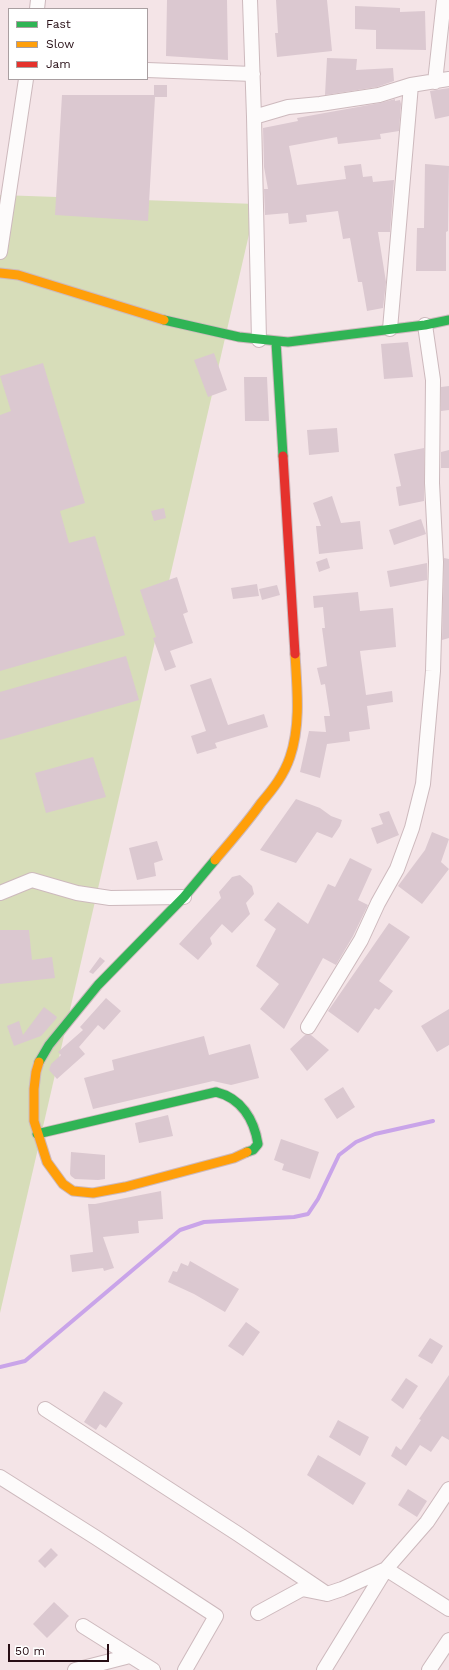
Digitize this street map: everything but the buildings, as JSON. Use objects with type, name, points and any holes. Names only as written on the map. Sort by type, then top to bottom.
[{"type":"street","points":[[250,0],[259,340]]},
{"type":"street","points":[[435,82],[444,0]]},
{"type":"street","points":[[148,70],[253,74]]},
{"type":"street","points":[[254,118],[288,107],[320,104],[379,95],[411,85],[435,82],[449,78]]},
{"type":"street","points":[[0,252],[26,80]]},
{"type":"street","points":[[390,330],[411,85]]},
{"type":"street","points":[[0,273],[18,275],[176,323],[259,340],[276,342],[390,330],[449,320]]},
{"type":"street","points":[[308,1027],[361,940],[378,903],[397,869],[412,828],[423,784],[433,672],[436,562],[432,483],[433,380],[425,325]]},
{"type":"street","points":[[37,1134],[216,1092],[231,1096],[242,1106],[256,1132],[258,1144],[253,1150],[234,1158],[125,1187],[93,1193],[73,1191],[63,1184],[47,1162],[37,1134],[34,1121],[33,1100],[36,1072],[41,1057],[49,1044],[98,985],[184,897],[244,826],[286,771],[294,747],[297,680],[276,342]]},
{"type":"street","points":[[0,893],[32,880],[70,891],[110,898],[184,897]]},
{"type":"street","points":[[45,1409],[238,1534],[327,1594]]},
{"type":"street","points":[[0,1477],[96,1537],[216,1616],[185,1670]]},
{"type":"street","points":[[324,1670],[386,1569],[427,1522],[449,1489]]},
{"type":"street","points":[[258,1614],[302,1589],[327,1594],[342,1589],[386,1569]]},
{"type":"street","points":[[386,1569],[449,1609]]},
{"type":"street","points":[[84,1626],[127,1656],[153,1670]]},
{"type":"street","points":[[429,1670],[449,1640]]},
{"type":"street","points":[[75,1670],[127,1656]]},
{"type":"street","points":[[119,1670],[127,1656]]},
{"type":"green space","points":[[0,195],[256,204],[0,1313]]},
{"type":"waterway","points":[[0,1367],[25,1361],[180,1230],[204,1222],[294,1217],[308,1214],[318,1199],[339,1155],[356,1142],[375,1134],[433,1121]]},
{"type":"traffic: fast","points":[[164,320],[239,337],[288,342],[425,325],[449,320]]},
{"type":"traffic: fast","points":[[276,342],[283,456]]},
{"type":"traffic: fast","points":[[39,1062],[49,1045],[98,985],[184,897],[215,860]]},
{"type":"traffic: fast","points":[[37,1134],[216,1092],[233,1099],[250,1118],[258,1144],[253,1150],[247,1152]]},
{"type":"traffic: slow","points":[[0,273],[18,275],[164,320]]},
{"type":"traffic: slow","points":[[215,860],[245,825],[274,787],[288,764],[296,732],[297,719],[295,654]]},
{"type":"traffic: slow","points":[[39,1062],[34,1089],[34,1121],[47,1162],[63,1184],[73,1191],[93,1193],[125,1187],[234,1158],[247,1152]]},
{"type":"traffic: jam","points":[[283,456],[295,654]]}]
